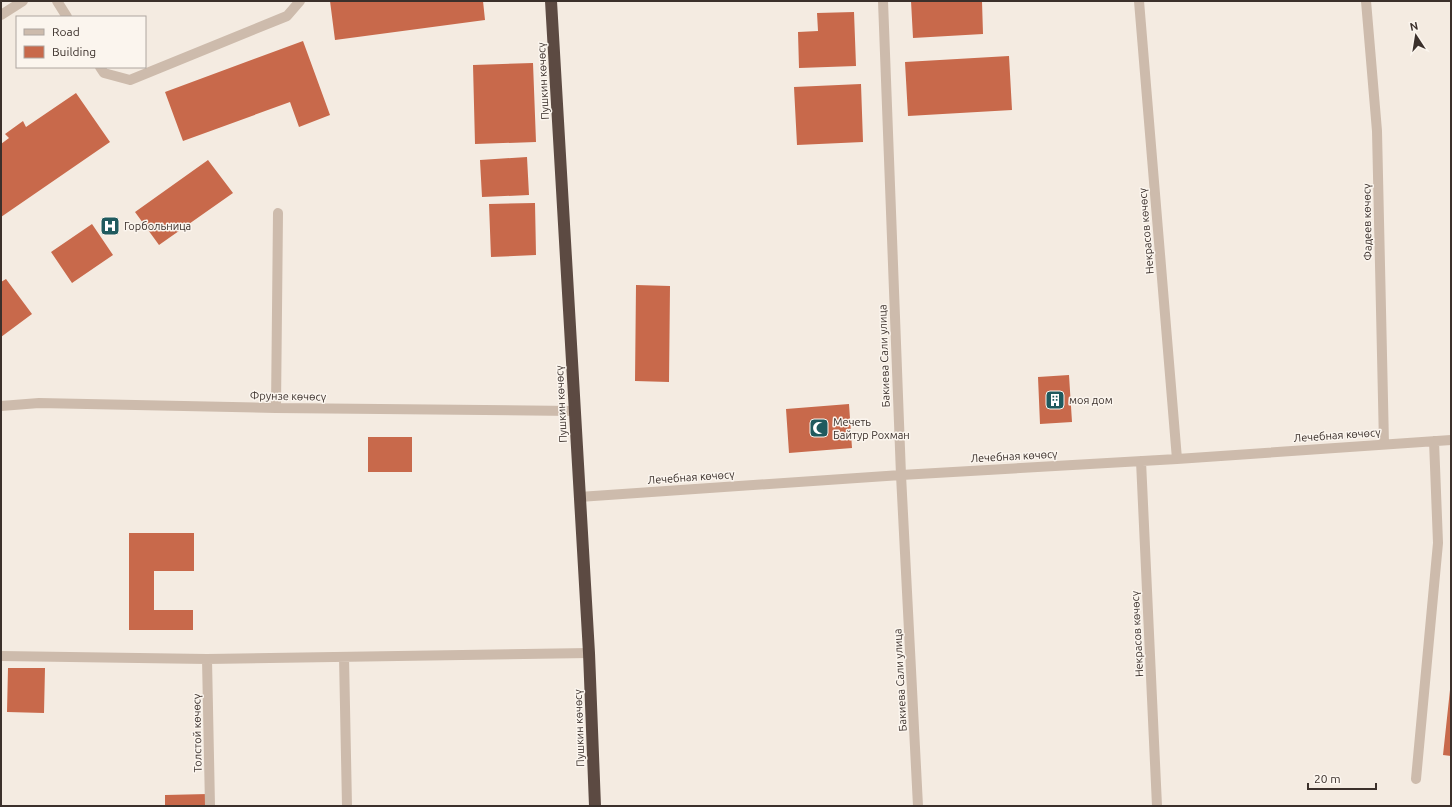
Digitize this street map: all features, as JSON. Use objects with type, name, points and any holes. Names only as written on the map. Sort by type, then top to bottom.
[{"type":"highway","name":"Пушкин көчөсү","points":[[551,1],[589,654],[595,806]]},
{"type":"street","points":[[1,15],[23,1]]},
{"type":"street","points":[[57,1],[66,16]]},
{"type":"street","points":[[101,68],[104,73],[130,80],[287,16],[300,1]]},
{"type":"street","name":"Бакиева Сали улица","points":[[883,1],[901,475],[918,806]]},
{"type":"street","name":"Некрасов көчөсү","points":[[1139,1],[1177,459]]},
{"type":"street","name":"Фадеев көчөсү","points":[[1366,1],[1377,131],[1384,444]]},
{"type":"street","points":[[276,408],[278,213]]},
{"type":"street","name":"Фрунзе көчөсү","points":[[1,406],[39,403],[276,408],[574,411]]},
{"type":"street","name":"Лечебная көчөсү","points":[[579,497],[1451,440]]},
{"type":"street","points":[[1416,778],[1438,543],[1434,441]]},
{"type":"street","name":"Некрасов көчөсү","points":[[1141,461],[1157,806]]},
{"type":"street","points":[[1,656],[207,659],[589,654]]},
{"type":"street","points":[[344,657],[347,806]]},
{"type":"street","name":"Толстой көчөсү","points":[[207,659],[210,806]]},
{"type":"building","points":[[330,1],[483,1],[485,20],[335,40]]},
{"type":"building","points":[[911,1],[982,1],[983,34],[913,38]]},
{"type":"building","points":[[854,12],[856,66],[799,68],[798,32],[818,31],[817,13]]},
{"type":"building","points":[[303,41],[330,115],[299,127],[290,102],[183,141],[165,92]]},
{"type":"building","points":[[1009,56],[1012,110],[908,116],[905,62]]},
{"type":"building","points":[[533,63],[536,142],[475,144],[473,65]]},
{"type":"building","points":[[861,84],[863,142],[797,145],[794,87]]},
{"type":"building","points":[[76,93],[110,142],[1,217],[1,144],[9,138],[5,134],[23,121],[26,127]]},
{"type":"building","points":[[527,157],[529,195],[482,197],[480,160]]},
{"type":"building","points":[[208,160],[233,193],[159,245],[135,212]]},
{"type":"building","points":[[535,203],[536,255],[491,257],[489,204]]},
{"type":"building","points":[[92,224],[113,255],[72,283],[51,252]]},
{"type":"building","points":[[6,279],[32,314],[1,337],[1,282]]},
{"type":"building","points":[[636,285],[670,286],[669,382],[635,381]]},
{"type":"building","name":"моя дом","points":[[1069,375],[1072,422],[1040,424],[1038,377]]},
{"type":"building","name":"Мечеть Байтур Рохман","points":[[849,404],[852,448],[789,453],[786,409]]},
{"type":"building","points":[[368,437],[412,437],[412,472],[368,472]]},
{"type":"building","points":[[129,533],[194,533],[194,571],[154,571],[154,610],[193,610],[193,630],[129,630]]},
{"type":"building","points":[[8,668],[45,668],[44,713],[7,712]]},
{"type":"building","points":[[1451,690],[1451,756],[1443,755]]},
{"type":"building","points":[[208,794],[208,806],[165,806],[165,795]]},
{"type":"place","name":"Горбольница","points":[[110,226]]},
{"type":"place","name":"моя дом","points":[[1055,400]]},
{"type":"place","name":"Мечеть Байтур Рохман","points":[[819,428]]}]
